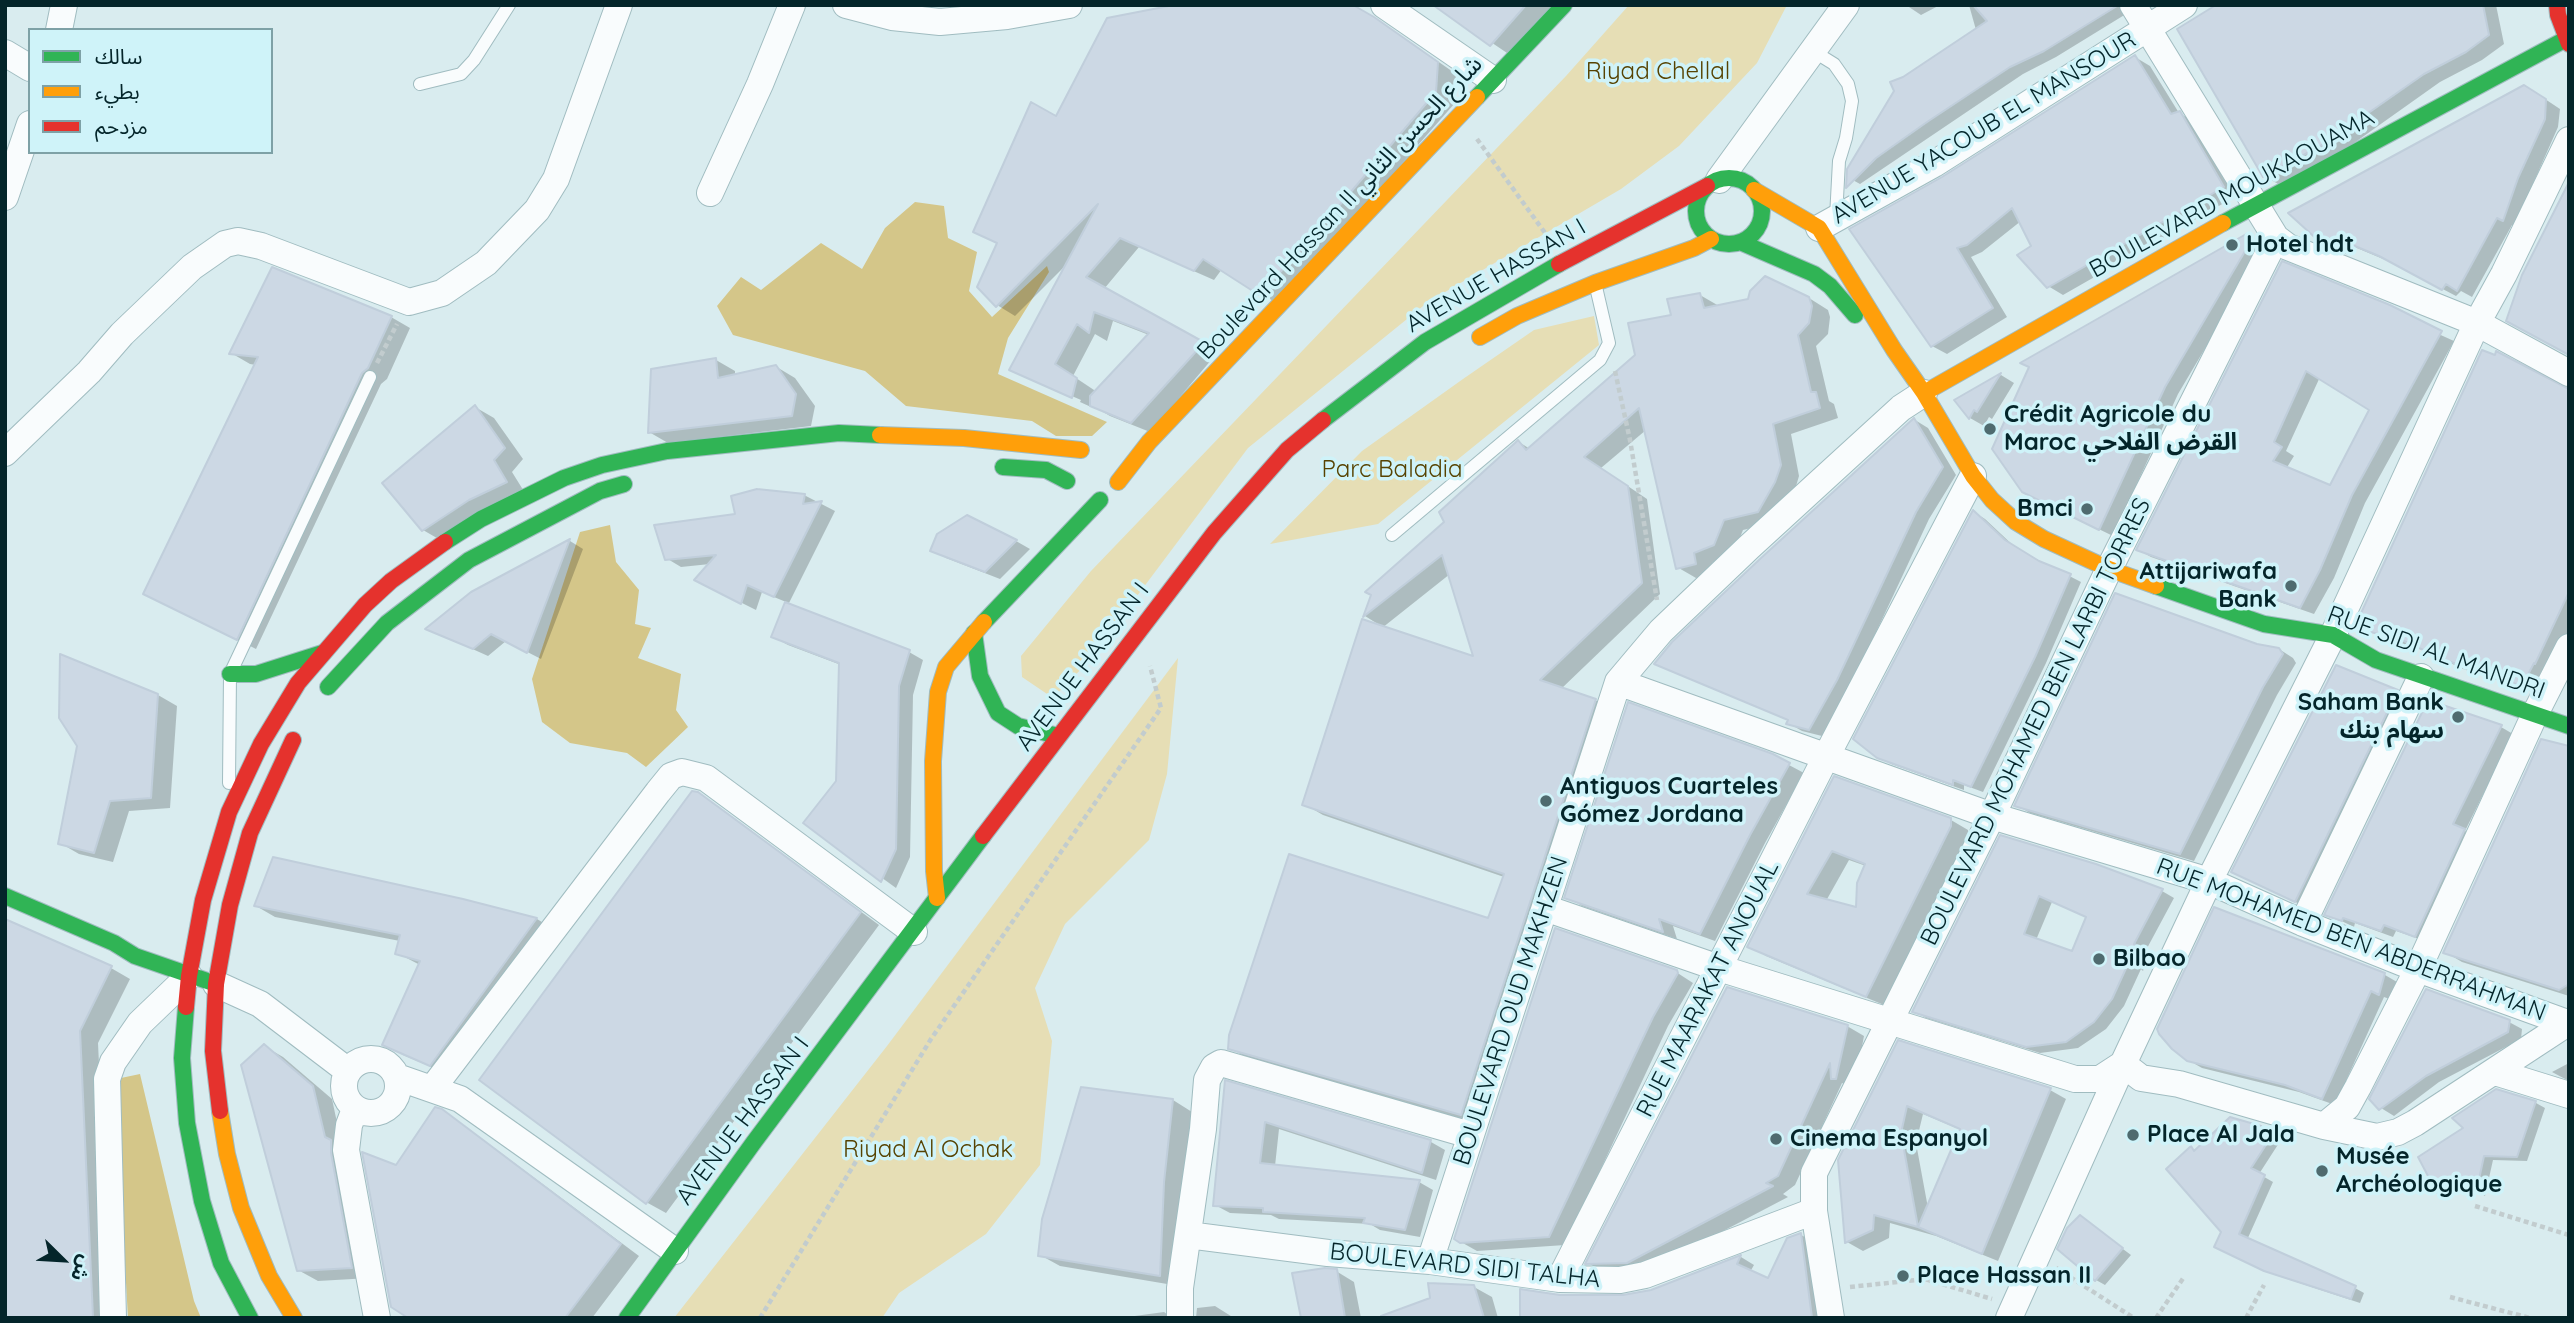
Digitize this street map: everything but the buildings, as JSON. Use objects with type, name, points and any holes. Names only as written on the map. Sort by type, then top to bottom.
[{"type":"main road","name":"Boulevard Hassan II شارع الحسن الثاني","points":[[1118,482],[1149,442],[1564,5]]},
{"type":"main road","points":[[2557,5],[2567,41]]},
{"type":"main road","name":"BOULEVARD MOUKAOUAMA","points":[[1924,393],[2256,204],[2567,41]]},
{"type":"main road","points":[[1745,239],[1760,220],[1761,209],[1754,190],[1738,179],[1713,183],[1699,196],[1696,208],[1697,220],[1711,239],[1730,244],[1745,239],[1771,237]]},
{"type":"main road","name":"AVENUE HASSAN I","points":[[627,1318],[1058,736],[1214,533],[1296,442],[1424,342],[1562,262],[1713,183]]},
{"type":"main road","name":"RUE SIDI AL MANDRI","points":[[1754,190],[1818,227],[1924,393],[1973,476],[1992,500],[2016,522],[2044,539],[2109,569],[2264,624],[2333,635],[2376,660],[2569,726]]},
{"type":"main road","name":"AVENUE HASSAN I","points":[[1462,347],[1517,316],[1695,248],[1711,239]]},
{"type":"main road","name":"RUE SIDI AL MANDRI","points":[[1745,239],[1814,274],[1844,300],[1878,342],[1895,350]]},
{"type":"main road","points":[[250,1318],[221,1263],[202,1201],[187,1123],[182,1058],[189,976],[203,900],[229,812],[261,744],[298,683],[365,605],[440,545],[481,519],[564,478],[602,466],[667,452],[839,433],[964,438],[1081,450]]},
{"type":"main road","points":[[1067,481],[1071,458],[1081,450],[1091,447],[1113,450],[1149,442]]},
{"type":"main road","points":[[937,898],[934,871],[933,761],[938,692],[946,667],[974,633],[1100,500],[1114,490],[1120,469],[1113,450]]},
{"type":"main road","points":[[993,466],[1046,470],[1067,481],[1077,495],[1085,499],[1100,500]]},
{"type":"main road","points":[[319,698],[338,673],[387,623],[469,560],[600,491],[645,479]]},
{"type":"main road","points":[[1061,542],[1071,505]]},
{"type":"main road","name":"AVENUE HASSAN I","points":[[1096,714],[1179,605]]},
{"type":"main road","points":[[974,633],[980,676],[990,702],[998,713],[1018,726],[1058,736]]},
{"type":"main road","points":[[230,674],[256,674],[322,653]]},
{"type":"main road","points":[[294,1318],[268,1276],[257,1252],[241,1208],[227,1154],[215,1075],[216,984],[230,905],[250,833],[285,755],[302,726]]},
{"type":"main road","points":[[5,896],[114,943],[135,956],[216,984]]},
{"type":"street","points":[[59,28],[64,5]]},
{"type":"street","points":[[5,453],[89,372],[122,334],[175,283],[192,267],[225,244],[238,241],[261,246],[409,302],[442,293],[486,263],[537,210],[556,179],[618,5]]},
{"type":"street","points":[[710,193],[760,84],[792,5]]},
{"type":"street","points":[[846,5],[892,18],[940,22],[1007,16],[1069,5]]},
{"type":"street","points":[[1384,5],[1493,80]]},
{"type":"street","points":[[1713,183],[1846,5]]},
{"type":"street","points":[[2133,5],[2276,237],[2288,247],[2477,323],[2569,373]]},
{"type":"street","name":"AVENUE YACOUB EL MANSOUR","points":[[1818,227],[1934,164],[2184,5]]},
{"type":"street","points":[[5,53],[28,67]]},
{"type":"street","points":[[5,197],[28,130]]},
{"type":"street","points":[[2011,1312],[2035,1255],[2132,1071],[2210,881],[2333,635],[2477,323],[2504,274],[2569,140]]},
{"type":"street","name":"BOULEVARD MOHAMED BEN LARBI TORRES","points":[[1831,1318],[1814,1211],[1814,1173],[1992,817],[2109,569],[2276,237]]},
{"type":"street","points":[[1618,682],[1661,631],[1901,408],[1924,393]]},
{"type":"street","name":"RUE MAARAKAT ANOUAL","points":[[1560,1279],[1827,755],[1973,476]]},
{"type":"street","points":[[2324,1126],[2347,1107],[2358,1087],[2418,969],[2535,714],[2569,647]]},
{"type":"street","points":[[2303,923],[2421,677]]},
{"type":"street","name":"RUE MOHAMED BEN ABDERRAHMAN","points":[[1618,682],[1827,755],[1992,817],[2210,881],[2303,923],[2418,969],[2568,1022]]},
{"type":"street","name":"BOULEVARD OUD MAKHZEN","points":[[1430,1261],[1618,682]]},
{"type":"street","points":[[432,1089],[658,792],[671,776],[682,772],[706,778],[914,932]]},
{"type":"street","points":[[1545,908],[1719,968],[2075,1079],[2100,1079],[2132,1071],[2324,1126],[2377,1137],[2389,1135],[2415,1123],[2568,1022]]},
{"type":"street","points":[[113,1318],[107,1079],[113,1062],[140,1023],[189,976]]},
{"type":"street","points":[[216,984],[260,1004],[348,1071]]},
{"type":"street","points":[[368,1058],[380,1060],[391,1067],[397,1077],[398,1089],[394,1101],[385,1109],[374,1112],[355,1109],[346,1098],[344,1083],[348,1071],[368,1058]]},
{"type":"street","points":[[1180,1318],[1180,1288],[1203,1129],[1207,1080],[1211,1069],[1221,1063],[1470,1135]]},
{"type":"street","points":[[2495,1072],[2569,1095]]},
{"type":"street","points":[[397,1077],[460,1099],[675,1251]]},
{"type":"street","points":[[355,1109],[349,1125],[346,1150],[377,1318]]},
{"type":"street","name":"BOULEVARD SIDI TALHA","points":[[1188,1235],[1328,1254],[1430,1261],[1560,1279],[1620,1280],[1645,1275],[1814,1211]]},
{"type":"lane","points":[[419,84],[461,74],[474,60],[509,5]]},
{"type":"lane","points":[[1813,51],[1834,64],[1848,84],[1852,101],[1846,138],[1818,227]]},
{"type":"lane","points":[[1392,535],[1595,365],[1609,343],[1595,284]]},
{"type":"lane","points":[[229,812],[230,674],[370,377]]},
{"type":"path","points":[[1460,116],[1548,238]]},
{"type":"path","points":[[370,377],[409,302]]},
{"type":"path","points":[[1609,343],[1630,440],[1661,631]]},
{"type":"path","points":[[760,1318],[931,1039],[1161,708],[1146,647]]},
{"type":"path","points":[[2475,1206],[2569,1235]]},
{"type":"path","points":[[2035,1255],[2134,1318]]},
{"type":"path","points":[[2155,1318],[2184,1277]]},
{"type":"path","points":[[1827,1290],[1925,1279],[2011,1312]]},
{"type":"path","points":[[2246,1318],[2264,1285]]},
{"type":"path","points":[[2450,1297],[2530,1318]]},
{"type":"green space","name":"Riyad Chellal","points":[[1629,5],[1787,5],[1757,63],[1679,146],[1621,189],[1428,302],[1248,448],[1086,664],[1053,698],[1022,677],[1021,656],[1091,571],[1566,76]]},
{"type":"green space","name":"Parc Baladia","points":[[1594,316],[1599,345],[1378,524],[1270,544],[1362,451],[1463,379],[1534,330]]},
{"type":"green space","name":"Riyad Al Ochak","points":[[1178,658],[1167,774],[1149,840],[1065,924],[1035,988],[1052,1041],[1040,1165],[986,1234],[899,1293],[882,1318],[674,1318],[887,1046]]},
{"type":"shaded area","points":[[915,202],[944,206],[948,238],[977,252],[969,291],[992,317],[1047,266],[1049,272],[1008,338],[998,374],[1107,422],[1092,436],[1056,436],[1032,421],[906,406],[865,371],[733,335],[717,306],[741,277],[761,290],[821,243],[862,269],[885,228]]},
{"type":"shaded area","points":[[610,525],[616,562],[639,590],[635,624],[651,628],[638,658],[681,674],[676,710],[688,727],[646,767],[627,753],[570,743],[542,722],[532,679],[580,532]]},
{"type":"shaded area","points":[[140,1074],[194,1301],[201,1318],[128,1318],[117,1125],[121,1078]]},
{"type":"traffic: fast","points":[[1477,97],[1564,5]]},
{"type":"traffic: fast","points":[[2223,223],[2566,39]]},
{"type":"traffic: fast","points":[[1729,178],[1752,188],[1762,211],[1752,234],[1729,244],[1706,234],[1696,211],[1706,188],[1729,178]]},
{"type":"traffic: fast","points":[[1740,242],[1814,274],[1830,286],[1855,315]]},
{"type":"traffic: fast","points":[[1323,420],[1425,342],[1559,264]]},
{"type":"traffic: fast","points":[[445,542],[481,519],[564,478],[602,465],[667,451],[839,433],[880,435]]},
{"type":"traffic: fast","points":[[1003,467],[1046,470],[1067,481]]},
{"type":"traffic: fast","points":[[328,687],[387,623],[469,560],[600,491],[624,484]]},
{"type":"traffic: fast","points":[[984,622],[1100,500]]},
{"type":"traffic: fast","points":[[2156,586],[2264,624],[2333,635],[2376,660],[2569,726]]},
{"type":"traffic: fast","points":[[974,633],[980,676],[998,713],[1018,726],[1058,736]]},
{"type":"traffic: fast","points":[[230,674],[256,674],[322,653]]},
{"type":"traffic: fast","points":[[627,1318],[754,1142],[983,836]]},
{"type":"traffic: fast","points":[[5,896],[114,943],[135,956],[216,984]]},
{"type":"traffic: fast","points":[[186,1007],[182,1058],[187,1123],[202,1201],[221,1263],[250,1318]]},
{"type":"traffic: slow","points":[[1118,482],[1149,442],[1477,97]]},
{"type":"traffic: slow","points":[[1754,190],[1819,228],[1894,350],[1924,393],[1973,476],[1992,500],[2016,522],[2044,539],[2109,569],[2156,586]]},
{"type":"traffic: slow","points":[[1924,393],[2223,223]]},
{"type":"traffic: slow","points":[[1480,337],[1517,316],[1711,239]]},
{"type":"traffic: slow","points":[[880,435],[964,438],[1081,450]]},
{"type":"traffic: slow","points":[[937,898],[934,871],[933,761],[938,692],[946,667],[984,622]]},
{"type":"traffic: slow","points":[[220,1111],[227,1154],[241,1208],[269,1276],[294,1318]]},
{"type":"traffic: jam","points":[[2557,5],[2569,44]]},
{"type":"traffic: jam","points":[[1559,264],[1707,186]]},
{"type":"traffic: jam","points":[[983,836],[1214,533],[1287,450],[1323,420]]},
{"type":"traffic: jam","points":[[186,1007],[203,900],[229,812],[261,744],[298,683],[365,605],[391,581],[445,542]]},
{"type":"traffic: jam","points":[[220,1111],[213,1051],[216,984],[230,905],[250,833],[293,740]]},
{"type":"place","name":"Hotel hdt","points":[[2232,245]]},
{"type":"place","name":"Crédit Agricole du Maroc القرض الفلاحي","points":[[1990,429]]},
{"type":"place","name":"Bmci","points":[[2087,509]]},
{"type":"place","name":"Attijariwafa Bank","points":[[2291,586]]},
{"type":"place","name":"Saham Bank سهام بنك","points":[[2458,717]]},
{"type":"place","name":"Antiguos Cuarteles Gómez Jordana","points":[[1546,801]]},
{"type":"place","name":"Bilbao","points":[[2099,959]]},
{"type":"place","name":"Place Al Jala","points":[[2133,1135]]},
{"type":"place","name":"Cinema Espanyol","points":[[1776,1139]]},
{"type":"place","name":"Musée Archéologique","points":[[2322,1171]]},
{"type":"place","name":"Place Hassan II","points":[[1903,1276]]}]
